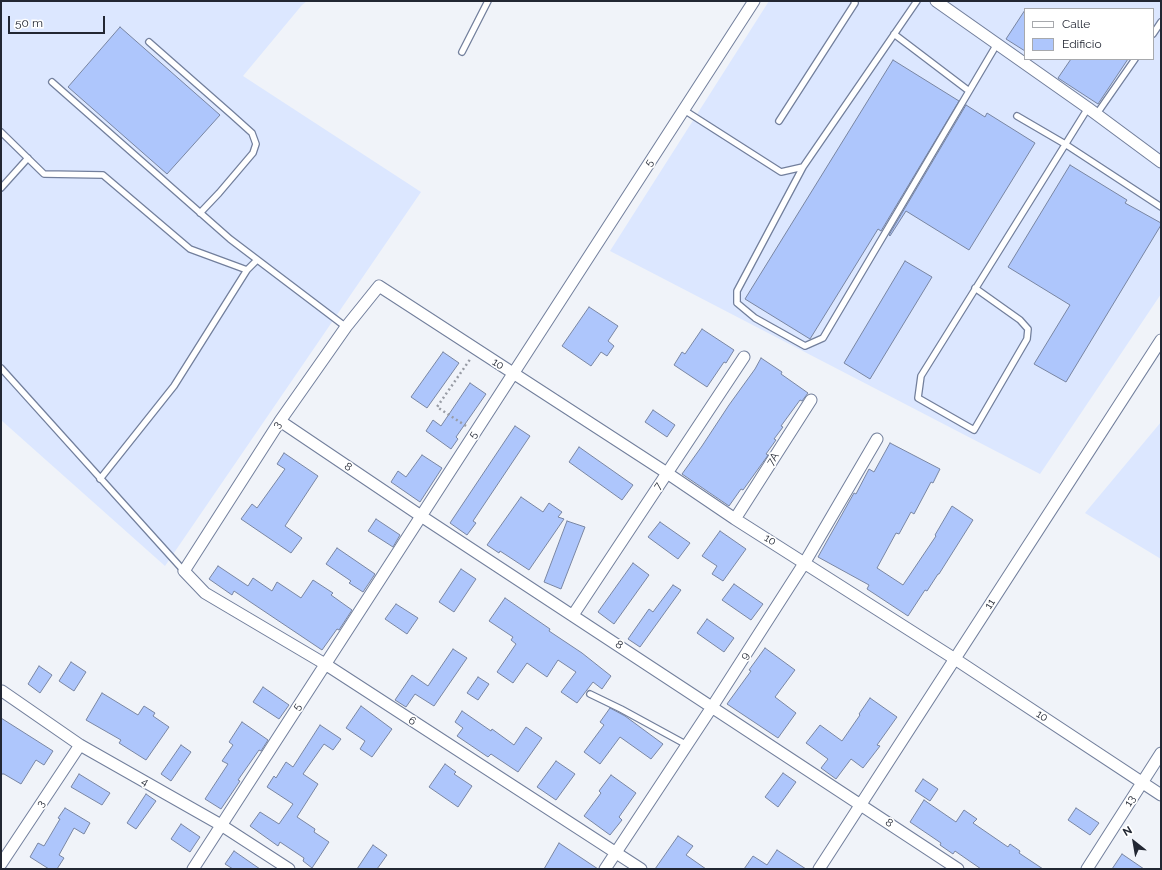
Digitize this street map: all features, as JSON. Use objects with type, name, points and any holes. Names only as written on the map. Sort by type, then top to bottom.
[{"type":"street","name":"5","points":[[193,869],[754,1]]},
{"type":"street","points":[[936,1],[1088,108],[1161,162]]},
{"type":"street","name":"10","points":[[379,286],[1161,795]]},
{"type":"street","name":"3","points":[[184,571],[280,421],[346,327],[379,286]]},
{"type":"street","name":"11","points":[[819,869],[1161,340]]},
{"type":"street","name":"7","points":[[573,615],[744,358]]},
{"type":"street","name":"7A","points":[[736,519],[811,400]]},
{"type":"street","name":"8","points":[[280,421],[421,516],[958,869]]},
{"type":"street","name":"9","points":[[605,869],[712,707],[805,562],[877,439]]},
{"type":"street","name":"6","points":[[184,571],[205,593],[325,664],[641,869]]},
{"type":"street","name":"4","points":[[2,690],[80,745],[221,825],[289,869]]},
{"type":"street","name":"3","points":[[1,864],[80,745]]},
{"type":"street","name":"13","points":[[1087,869],[1161,753]]},
{"type":"lane","points":[[462,52],[488,1]]},
{"type":"lane","points":[[778,121],[855,3],[854,1]]},
{"type":"lane","points":[[917,1],[803,167],[737,291],[737,303],[755,318],[805,346],[823,338],[997,44]]},
{"type":"lane","points":[[1154,32],[1161,22]]},
{"type":"lane","points":[[894,34],[969,91]]},
{"type":"lane","points":[[149,42],[252,133],[256,144],[253,153],[200,213]]},
{"type":"lane","points":[[1096,115],[1134,60]]},
{"type":"lane","points":[[52,82],[230,239],[346,327]]},
{"type":"lane","points":[[975,288],[1020,320],[1028,329],[1027,339],[974,430],[918,398],[921,376],[975,288],[1088,108]]},
{"type":"lane","points":[[684,110],[781,172],[803,167]]},
{"type":"lane","points":[[1017,116],[1065,144],[1161,207]]},
{"type":"lane","points":[[1,132],[44,174],[103,175],[190,249],[247,270]]},
{"type":"lane","points":[[1,188],[28,158]]},
{"type":"lane","points":[[100,479],[174,386],[247,270],[257,260]]},
{"type":"lane","points":[[1,368],[184,571]]},
{"type":"lane","points":[[590,694],[687,745]]},
{"type":"path","points":[[475,432],[437,408],[477,350]]},
{"type":"shaded area","points":[[1,1],[307,1],[302,5],[243,76],[421,192],[165,566],[1,420]]},
{"type":"shaded area","points":[[769,1],[1161,1],[1161,294],[1040,474],[610,251]]},
{"type":"shaded area","points":[[1161,422],[1161,559],[1085,513]]},
{"type":"building","points":[[1024,12],[1024,50],[1006,39]]},
{"type":"building","points":[[120,27],[220,115],[167,174],[68,87]]},
{"type":"building","points":[[893,60],[959,101],[881,231],[878,229],[810,339],[745,299]]},
{"type":"building","points":[[1070,60],[1127,60],[1098,104],[1058,78]]},
{"type":"building","points":[[966,105],[985,117],[987,113],[1035,143],[969,250],[906,211],[890,236],[889,235]]},
{"type":"building","points":[[1070,165],[1127,200],[1125,203],[1161,223],[1161,225],[1066,382],[1034,364],[1070,305],[1008,267]]},
{"type":"building","points":[[905,261],[932,277],[870,379],[844,363]]},
{"type":"building","points":[[589,307],[618,326],[608,341],[614,346],[607,356],[601,352],[591,366],[562,346]]},
{"type":"building","points":[[702,329],[734,350],[726,363],[724,362],[707,387],[674,365],[682,352],[685,354]]},
{"type":"building","points":[[443,352],[459,363],[427,408],[411,397]]},
{"type":"building","points":[[761,358],[782,372],[781,374],[808,393],[802,401],[800,400],[781,426],[783,427],[774,439],[776,440],[766,454],[768,455],[743,490],[741,489],[729,506],[682,474],[755,369]]},
{"type":"building","points":[[470,383],[486,394],[456,437],[458,439],[451,449],[426,431],[433,420],[441,426]]},
{"type":"building","points":[[653,410],[675,425],[667,437],[645,422]]},
{"type":"building","points":[[515,426],[530,436],[473,521],[476,523],[467,535],[450,523]]},
{"type":"building","points":[[890,443],[940,469],[933,483],[931,482],[914,514],[911,512],[899,534],[896,533],[877,568],[903,585],[936,536],[935,535],[952,506],[973,520],[939,574],[927,591],[925,590],[908,616],[867,589],[869,585],[818,557],[854,493],[856,494],[869,469],[874,472]]},
{"type":"building","points":[[579,447],[633,485],[622,500],[569,462]]},
{"type":"building","points":[[284,453],[318,476],[285,526],[302,538],[291,553],[241,519],[252,504],[257,508],[285,469],[277,464]]},
{"type":"building","points":[[422,455],[442,468],[420,502],[391,482],[398,471],[406,477]]},
{"type":"building","points":[[521,497],[543,512],[549,503],[562,512],[558,517],[564,519],[529,570],[500,551],[499,553],[487,545]]},
{"type":"building","points":[[376,519],[400,535],[393,547],[368,531]]},
{"type":"building","points":[[567,521],[585,527],[561,589],[544,582]]},
{"type":"building","points":[[660,522],[690,543],[678,559],[648,537]]},
{"type":"building","points":[[720,531],[746,549],[723,581],[712,574],[717,566],[702,556]]},
{"type":"building","points":[[337,548],[375,574],[363,592],[349,583],[351,581],[326,564]]},
{"type":"building","points":[[633,563],[649,575],[614,624],[598,612]]},
{"type":"building","points":[[218,566],[248,586],[253,578],[272,591],[277,582],[301,598],[313,580],[333,593],[331,595],[352,610],[339,630],[337,629],[322,650],[234,591],[232,595],[209,579]]},
{"type":"building","points":[[461,569],[476,579],[454,612],[439,602]]},
{"type":"building","points":[[734,584],[763,604],[751,620],[722,600]]},
{"type":"building","points":[[673,585],[681,590],[640,647],[628,639],[649,609],[653,612]]},
{"type":"building","points":[[505,598],[550,629],[549,631],[582,653],[611,676],[602,689],[593,682],[577,703],[561,692],[576,672],[558,660],[547,677],[527,663],[513,683],[497,672],[516,644],[511,640],[513,637],[489,621]]},
{"type":"building","points":[[396,604],[418,618],[407,634],[385,619]]},
{"type":"building","points":[[707,619],[734,638],[724,652],[697,633]]},
{"type":"building","points":[[765,648],[795,670],[775,697],[796,713],[778,738],[727,704],[751,671],[749,670]]},
{"type":"building","points":[[453,649],[467,658],[434,706],[415,694],[406,707],[395,700],[412,675],[428,686]]},
{"type":"building","points":[[71,662],[86,672],[74,691],[59,681]]},
{"type":"building","points":[[39,666],[52,675],[40,693],[28,684]]},
{"type":"building","points":[[478,677],[489,684],[478,700],[467,693]]},
{"type":"building","points":[[263,687],[289,705],[279,719],[253,702]]},
{"type":"building","points":[[102,693],[138,715],[144,706],[155,713],[153,716],[169,727],[146,760],[119,743],[121,740],[86,720]]},
{"type":"building","points":[[870,698],[897,717],[877,745],[880,746],[863,768],[851,759],[836,779],[821,768],[828,759],[806,743],[820,725],[842,741]]},
{"type":"building","points":[[361,706],[392,729],[372,757],[360,749],[365,741],[346,728]]},
{"type":"building","points":[[610,708],[625,716],[663,744],[651,759],[620,737],[600,764],[584,752],[604,725],[600,722]]},
{"type":"building","points":[[462,711],[491,731],[492,729],[514,745],[526,727],[542,738],[518,772],[491,754],[488,757],[457,736],[463,728],[455,722]]},
{"type":"building","points":[[1,718],[53,751],[44,765],[36,760],[21,784],[4,774],[1,774]]},
{"type":"building","points":[[242,722],[268,740],[238,780],[240,781],[221,809],[205,799],[228,764],[222,761],[233,745],[229,742]]},
{"type":"building","points":[[320,725],[341,739],[333,750],[324,744],[303,774],[318,784],[297,817],[315,829],[314,832],[329,842],[312,868],[303,861],[304,858],[280,842],[278,846],[250,826],[260,812],[279,824],[293,804],[267,787],[274,776],[276,778],[286,762],[293,767]]},
{"type":"building","points":[[181,745],[191,752],[171,781],[161,774]]},
{"type":"building","points":[[556,761],[575,774],[556,800],[537,787]]},
{"type":"building","points":[[445,764],[456,772],[454,774],[472,786],[458,807],[429,787]]},
{"type":"building","points":[[783,773],[796,782],[778,807],[765,797]]},
{"type":"building","points":[[79,774],[110,793],[102,805],[71,787]]},
{"type":"building","points":[[611,775],[636,793],[619,817],[622,820],[610,835],[584,816],[601,793],[599,791]]},
{"type":"building","points":[[923,779],[938,789],[930,801],[915,791]]},
{"type":"building","points":[[146,794],[156,801],[136,829],[127,823]]},
{"type":"building","points":[[924,800],[956,822],[964,810],[977,819],[973,823],[1008,847],[1010,844],[1020,851],[1019,853],[1043,869],[981,869],[955,851],[953,854],[940,845],[941,843],[910,822]]},
{"type":"building","points":[[65,808],[90,823],[84,834],[74,828],[59,855],[64,858],[57,869],[49,869],[30,857],[38,843],[44,846],[60,819],[58,818]]},
{"type":"building","points":[[1076,808],[1099,823],[1090,835],[1068,820]]},
{"type":"building","points":[[181,824],[200,837],[190,852],[171,839]]},
{"type":"building","points":[[678,836],[693,846],[686,855],[706,869],[655,869]]},
{"type":"building","points":[[559,843],[598,869],[544,869]]},
{"type":"building","points":[[373,845],[387,855],[377,869],[357,869]]},
{"type":"building","points":[[777,850],[806,869],[744,869],[753,856],[767,865]]},
{"type":"building","points":[[234,851],[260,869],[233,869],[225,864]]},
{"type":"building","points":[[1122,854],[1144,869],[1112,869]]}]
